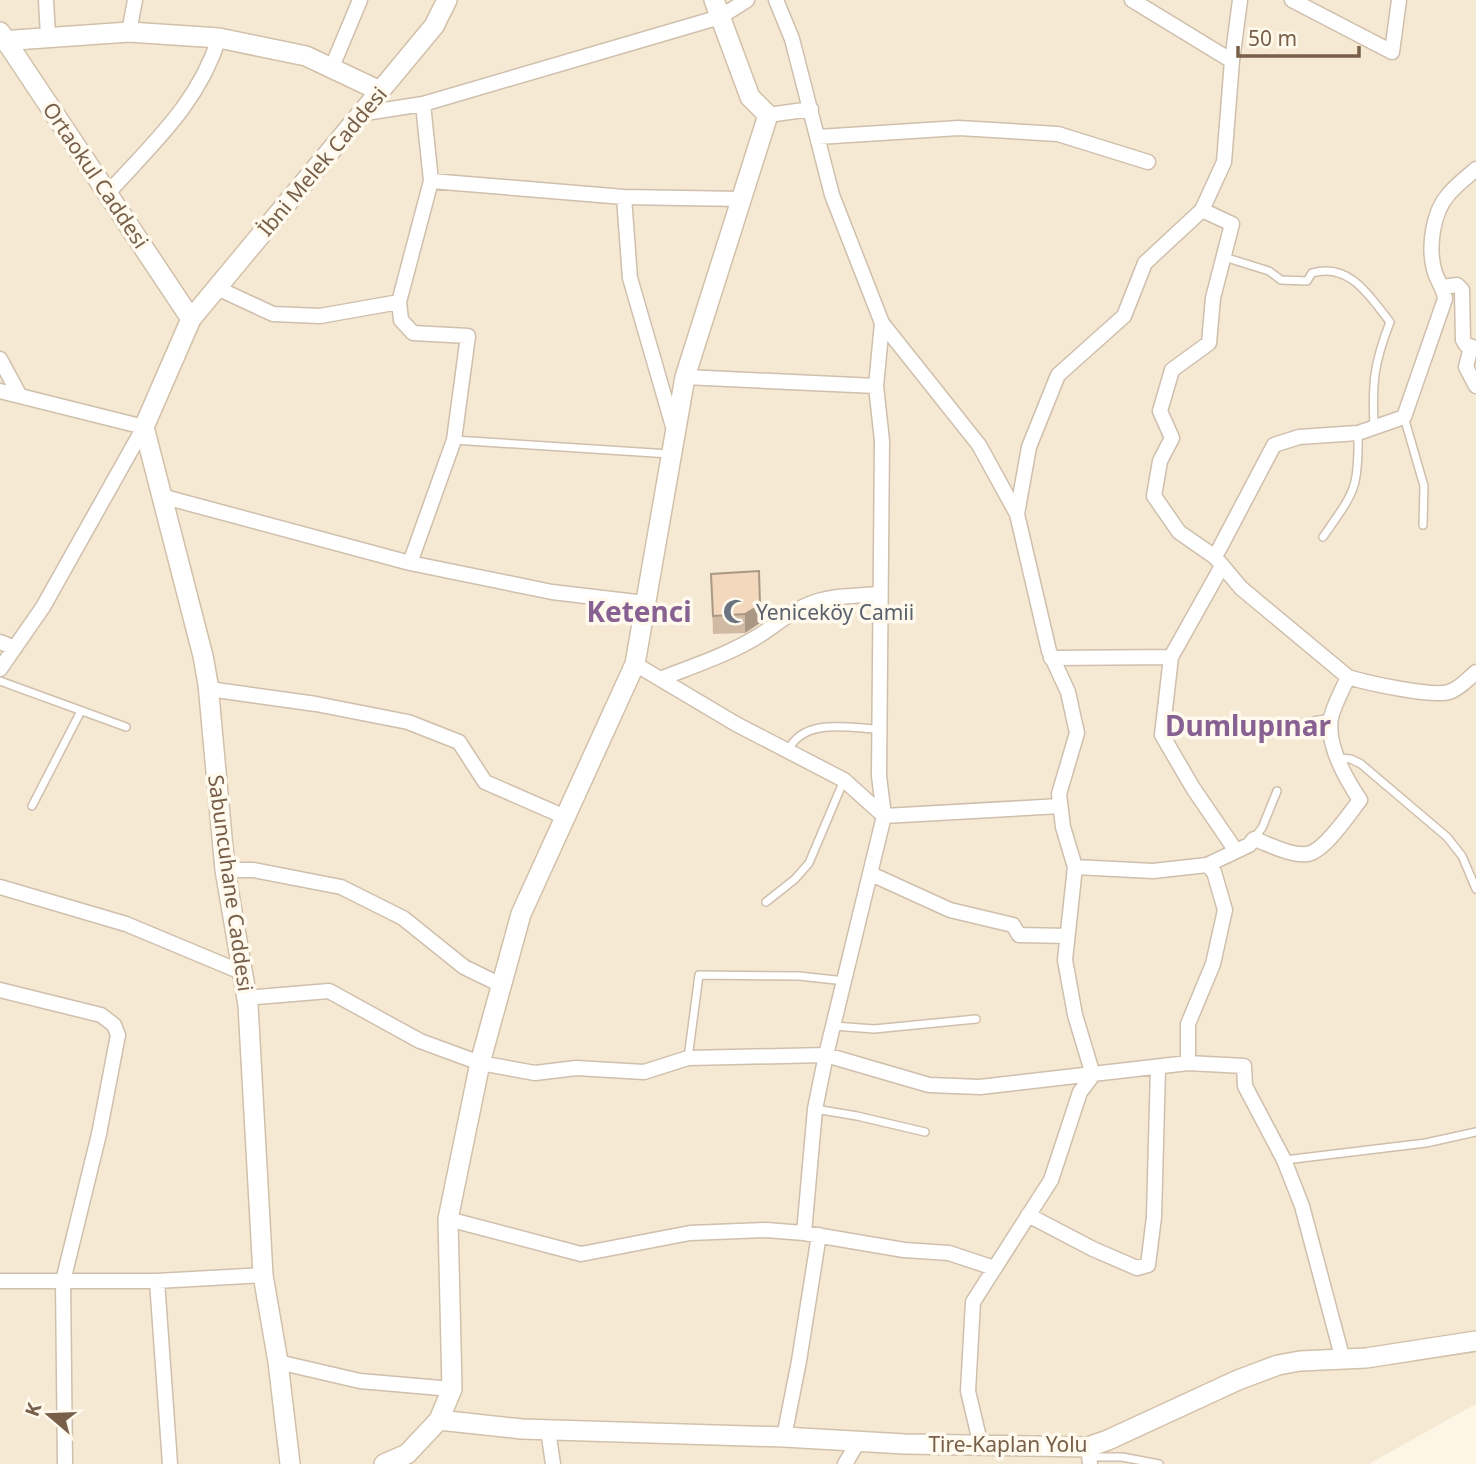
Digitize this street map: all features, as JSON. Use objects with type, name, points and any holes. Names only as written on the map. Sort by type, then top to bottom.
[{"type":"street","points":[[46,0],[48,36]]},
{"type":"street","points":[[129,32],[135,0]]},
{"type":"street","points":[[332,66],[360,0]]},
{"type":"street","name":"İbni Melek Caddesi","points":[[191,319],[434,26],[447,0]]},
{"type":"street","points":[[359,114],[423,104],[747,0]]},
{"type":"street","points":[[776,0],[792,39],[832,195],[882,323],[979,445],[1017,514],[1051,658],[1068,692],[1077,733],[1059,794],[1063,827],[1075,867],[1065,960],[1075,1015],[1093,1075]]},
{"type":"street","points":[[1132,0],[1232,61]]},
{"type":"street","points":[[1017,514],[1029,447],[1058,375],[1125,316],[1145,263],[1202,210],[1224,162],[1240,0]]},
{"type":"street","points":[[1292,0],[1392,52],[1399,0]]},
{"type":"street","points":[[717,9],[750,97],[768,115]]},
{"type":"street","points":[[2,37],[129,32],[219,38],[306,56],[380,91]]},
{"type":"street","name":"Ortaokul Caddesi","points":[[2,37],[191,319]]},
{"type":"street","points":[[108,193],[187,104],[208,69],[219,38]]},
{"type":"street","points":[[411,563],[454,440],[468,336],[413,333],[401,320],[399,302],[431,181],[423,104]]},
{"type":"street","points":[[768,115],[811,109]]},
{"type":"street","points":[[384,1464],[407,1454],[439,1420],[452,1389],[448,1219],[480,1063],[521,914],[635,664],[685,377],[768,115]]},
{"type":"street","points":[[818,137],[959,128],[1058,134],[1148,162]]},
{"type":"street","points":[[1236,851],[1162,736],[1171,657],[1274,445],[1299,437],[1358,433],[1404,417],[1415,380],[1443,308],[1443,288],[1434,270],[1432,255],[1434,227],[1446,196],[1476,169]]},
{"type":"street","points":[[431,181],[624,197],[742,199]]},
{"type":"street","points":[[624,197],[630,278],[674,432]]},
{"type":"street","points":[[1202,210],[1232,224],[1213,298],[1209,343],[1172,370],[1160,411],[1172,438],[1160,461],[1154,496],[1180,532],[1219,562],[1241,588],[1348,677],[1441,693],[1458,688],[1476,672]]},
{"type":"street","points":[[1443,288],[1457,285],[1462,290],[1463,340],[1473,348],[1466,367],[1476,386]]},
{"type":"street","points":[[217,288],[273,314],[320,316],[399,302]]},
{"type":"street","points":[[0,669],[43,607],[144,427],[191,319]]},
{"type":"street","points":[[784,1437],[799,1361],[811,1234],[815,1109],[884,816],[879,776],[878,729],[882,441],[876,386],[882,323]]},
{"type":"street","points":[[0,359],[20,396]]},
{"type":"street","points":[[685,377],[876,386]]},
{"type":"street","points":[[0,391],[144,427]]},
{"type":"street","name":"Sabuncuhane Caddesi","points":[[144,427],[204,656],[209,689],[225,870],[246,998],[263,1275],[278,1362],[290,1464]]},
{"type":"street","points":[[161,496],[411,563],[552,592],[645,603]]},
{"type":"street","points":[[660,679],[725,653],[760,635],[789,614],[815,602],[833,597],[880,594]]},
{"type":"street","points":[[0,642],[15,648]]},
{"type":"street","points":[[1051,658],[1171,657]]},
{"type":"street","points":[[635,664],[736,724],[844,780],[884,816],[1060,806]]},
{"type":"street","points":[[1075,867],[1153,871],[1208,865],[1249,845],[1254,839],[1297,854],[1306,855],[1320,848],[1360,800],[1345,777],[1338,758],[1331,718],[1348,677]]},
{"type":"street","points":[[209,689],[316,704],[408,722],[460,742],[485,782],[565,817]]},
{"type":"street","points":[[1188,1063],[1188,1024],[1213,964],[1225,910],[1214,872],[1208,865]]},
{"type":"street","points":[[225,870],[254,870],[341,887],[402,918],[464,967],[501,985]]},
{"type":"street","points":[[871,874],[950,910],[1013,925],[1019,935],[1067,936]]},
{"type":"street","points":[[0,887],[126,924],[241,972]]},
{"type":"street","points":[[0,990],[101,1015],[114,1025],[118,1035],[99,1133],[63,1281],[65,1464]]},
{"type":"street","points":[[246,998],[329,991],[420,1041],[480,1063],[535,1073],[576,1069],[644,1072],[688,1058],[826,1055],[929,1086],[980,1087],[1188,1063],[1244,1066],[1245,1086],[1284,1160],[1301,1206],[1343,1360]]},
{"type":"street","points":[[1028,1215],[1093,1249],[1137,1268],[1148,1265],[1154,1217],[1158,1067]]},
{"type":"street","points":[[981,1446],[968,1391],[973,1302],[1051,1180],[1080,1092],[1093,1075]]},
{"type":"street","points":[[448,1219],[581,1254],[690,1233],[766,1230],[811,1234],[904,1250],[949,1253],[993,1268]]},
{"type":"street","points":[[0,1281],[157,1281],[263,1275]]},
{"type":"street","points":[[157,1281],[170,1464]]},
{"type":"street","name":"Tire-Kaplan Yolu","points":[[439,1420],[548,1430],[981,1446],[1089,1456],[1108,1440],[1256,1372],[1300,1361],[1343,1360],[1476,1341]]},
{"type":"street","points":[[278,1362],[360,1381],[452,1389]]},
{"type":"street","points":[[548,1430],[553,1464]]},
{"type":"street","points":[[845,1464],[858,1441]]},
{"type":"lane","points":[[1224,257],[1269,271],[1281,280],[1307,281],[1312,273],[1332,271],[1350,277],[1363,288],[1390,322],[1377,356],[1373,378],[1374,427]]},
{"type":"lane","points":[[1404,417],[1424,486],[1423,525]]},
{"type":"lane","points":[[1322,537],[1350,498],[1356,483],[1359,466],[1358,433]]},
{"type":"lane","points":[[454,440],[670,454]]},
{"type":"lane","points":[[0,681],[127,727]]},
{"type":"lane","points":[[32,806],[81,710]]},
{"type":"lane","points":[[1264,736],[1307,722],[1331,718]]},
{"type":"lane","points":[[788,751],[800,734],[817,728],[878,729]]},
{"type":"lane","points":[[1338,758],[1351,759],[1361,764],[1440,830],[1462,856],[1476,889]]},
{"type":"lane","points":[[766,902],[795,879],[809,863],[844,780]]},
{"type":"lane","points":[[1254,839],[1262,828],[1277,791]]},
{"type":"lane","points":[[688,1058],[699,975],[799,976],[845,981]]},
{"type":"lane","points":[[834,1026],[874,1029],[976,1019]]},
{"type":"lane","points":[[815,1109],[925,1132]]},
{"type":"lane","points":[[1284,1160],[1426,1143],[1476,1132]]},
{"type":"lane","points":[[1089,1456],[1122,1457],[1160,1464]]},
{"type":"shaded area","points":[[0,0],[1476,0],[1476,1404],[1369,1464],[0,1464]]},
{"type":"building","points":[[759,571],[760,605],[745,614],[713,616],[711,574]]},
{"type":"place","name":"Yeniceköy Camii","points":[[736,612]]},
{"type":"district","name":"Ketenci","points":[[639,611]]},
{"type":"district","name":"Dumlupınar","points":[[1248,725]]}]
